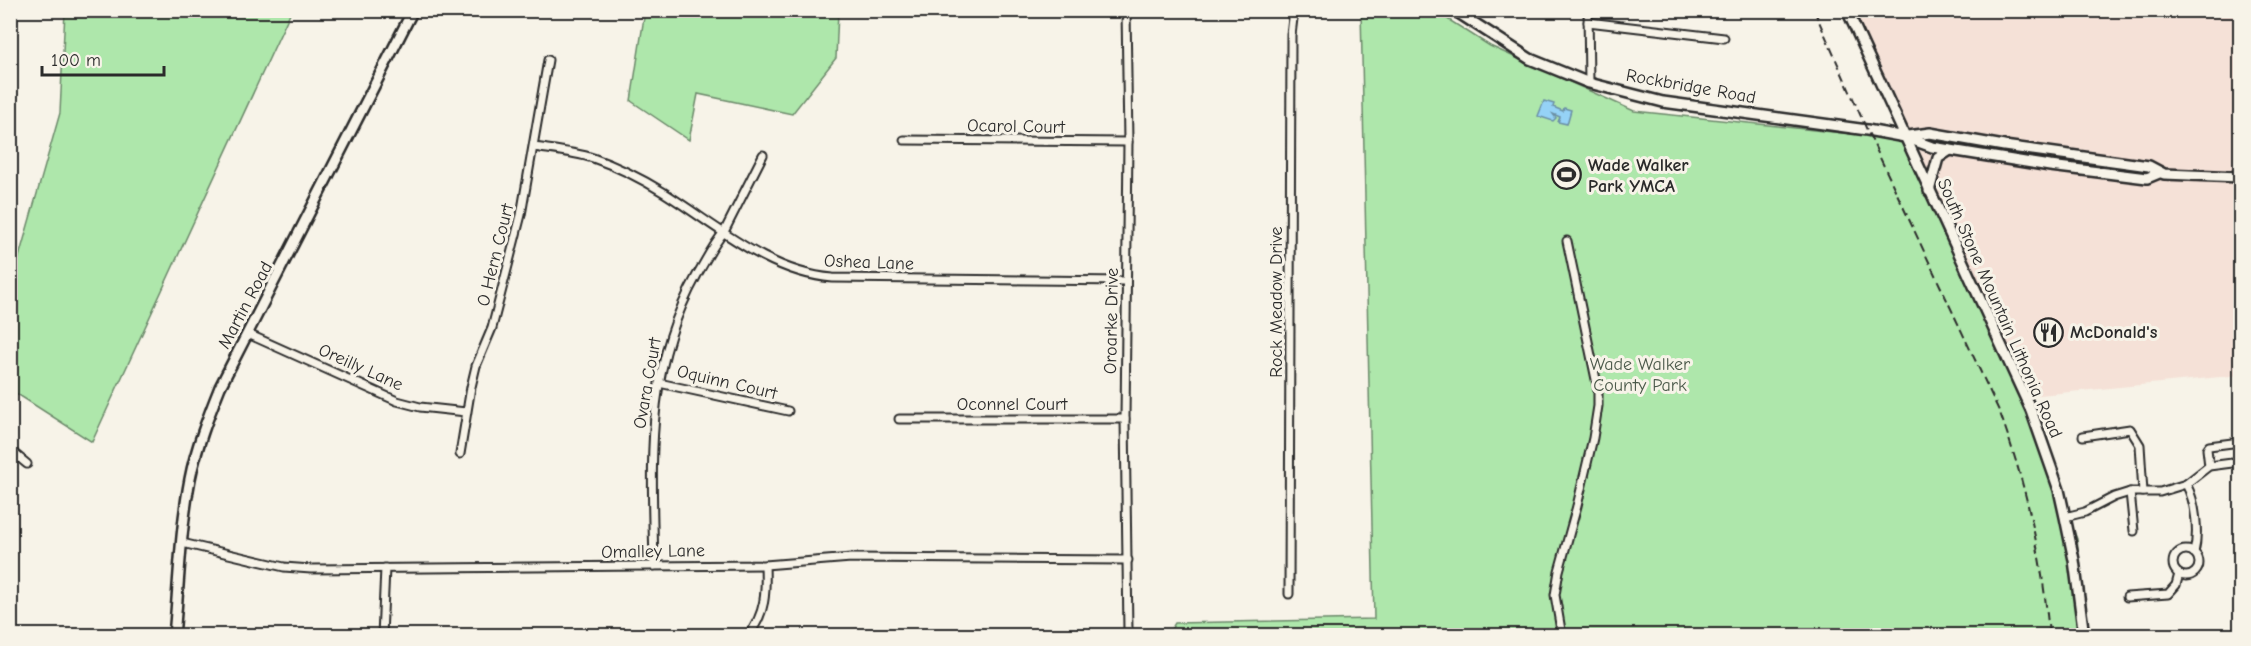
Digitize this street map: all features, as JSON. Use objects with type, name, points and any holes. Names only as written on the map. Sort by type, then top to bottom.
[{"type":"main road","name":"Martin Road","points":[[174,636],[190,478],[201,438],[220,387],[413,10]]},
{"type":"main road","name":"Rockbridge Road","points":[[1454,10],[1530,59],[1589,83],[1663,102],[1905,137],[1932,147],[2049,166],[2147,178],[2159,173],[2241,177]]},
{"type":"main road","name":"South Stone Mountain Lithonia Road","points":[[1847,10],[2031,410],[2065,517],[2074,560],[2084,636]]},
{"type":"main road","name":"Rockbridge Road","points":[[1905,137],[1930,133],[2000,146],[2150,166],[2159,173]]},
{"type":"main road","points":[[1929,190],[1938,159],[1952,150]]},
{"type":"street","name":"Oroarke Drive","points":[[1126,10],[1128,142],[1125,419],[1128,631]]},
{"type":"street","name":"Rock Meadow Drive","points":[[1289,594],[1291,35],[1294,10]]},
{"type":"street","points":[[1588,10],[1589,83]]},
{"type":"street","points":[[1588,22],[1724,38]]},
{"type":"street","name":"O Hern Court","points":[[459,454],[476,366],[492,328],[507,274],[534,147],[548,60]]},
{"type":"street","name":"Ocarol Court","points":[[904,140],[1128,142]]},
{"type":"street","name":"Oshea Lane","points":[[534,147],[592,158],[619,170],[662,192],[724,232],[786,267],[821,277],[1126,281]]},
{"type":"street","name":"Ovara Court","points":[[654,566],[651,456],[659,383],[670,333],[681,303],[715,243],[724,232],[763,155]]},
{"type":"street","points":[[1562,636],[1556,595],[1559,571],[1577,506],[1598,406],[1596,378],[1567,241]]},
{"type":"street","name":"Oreilly Lane","points":[[248,334],[397,401],[420,407],[466,412]]},
{"type":"street","name":"Oquinn Court","points":[[659,383],[788,411]]},
{"type":"street","name":"Oconnel Court","points":[[899,419],[1125,419]]},
{"type":"street","points":[[2083,436],[2130,429],[2140,445],[2143,492]]},
{"type":"street","points":[[2209,466],[2207,449],[2209,446],[2241,442]]},
{"type":"street","points":[[10,450],[27,464]]},
{"type":"street","points":[[2065,517],[2085,512],[2114,497],[2130,492],[2167,491],[2186,484],[2209,466],[2241,462]]},
{"type":"street","points":[[2186,484],[2192,496],[2196,543],[2194,553]]},
{"type":"street","points":[[2130,492],[2134,531]]},
{"type":"street","name":"Omalley Lane","points":[[182,543],[284,567],[311,569],[765,565],[851,558],[1128,560]]},
{"type":"street","points":[[2186,550],[2194,553],[2199,560],[2196,572],[2188,576],[2179,574],[2174,568],[2176,556],[2186,550]]},
{"type":"street","points":[[748,636],[765,604],[765,565]]},
{"type":"street","points":[[382,636],[385,568]]},
{"type":"street","points":[[2127,597],[2168,594],[2176,585],[2179,574]]},
{"type":"shaded area","points":[[1853,11],[2240,11],[2240,375],[2021,397],[1900,139]]},
{"type":"green space","name":"Wade Walker County Park","points":[[1361,10],[1435,11],[1490,46],[1634,111],[1900,139],[2016,386],[2077,539],[2088,635],[1167,636],[1175,623],[1374,619]]},
{"type":"green space","points":[[65,11],[291,11],[92,442],[11,390],[11,285],[60,113]]},
{"type":"green space","points":[[645,11],[838,11],[836,58],[792,114],[698,94],[689,140],[631,101]]},
{"type":"green space","points":[[1021,631],[1051,635],[849,635]]},
{"type":"water","points":[[1544,101],[1554,104],[1553,107],[1563,111],[1564,108],[1571,110],[1567,124],[1558,122],[1560,117],[1553,114],[1556,118],[1553,121],[1538,116]]},
{"type":"railway","points":[[1814,10],[1867,130],[2000,413],[2018,467],[2032,523],[2049,636]]},
{"type":"place","name":"Wade Walker Park YMCA","points":[[1567,175]]},
{"type":"place","name":"McDonald's","points":[[2049,332]]}]
